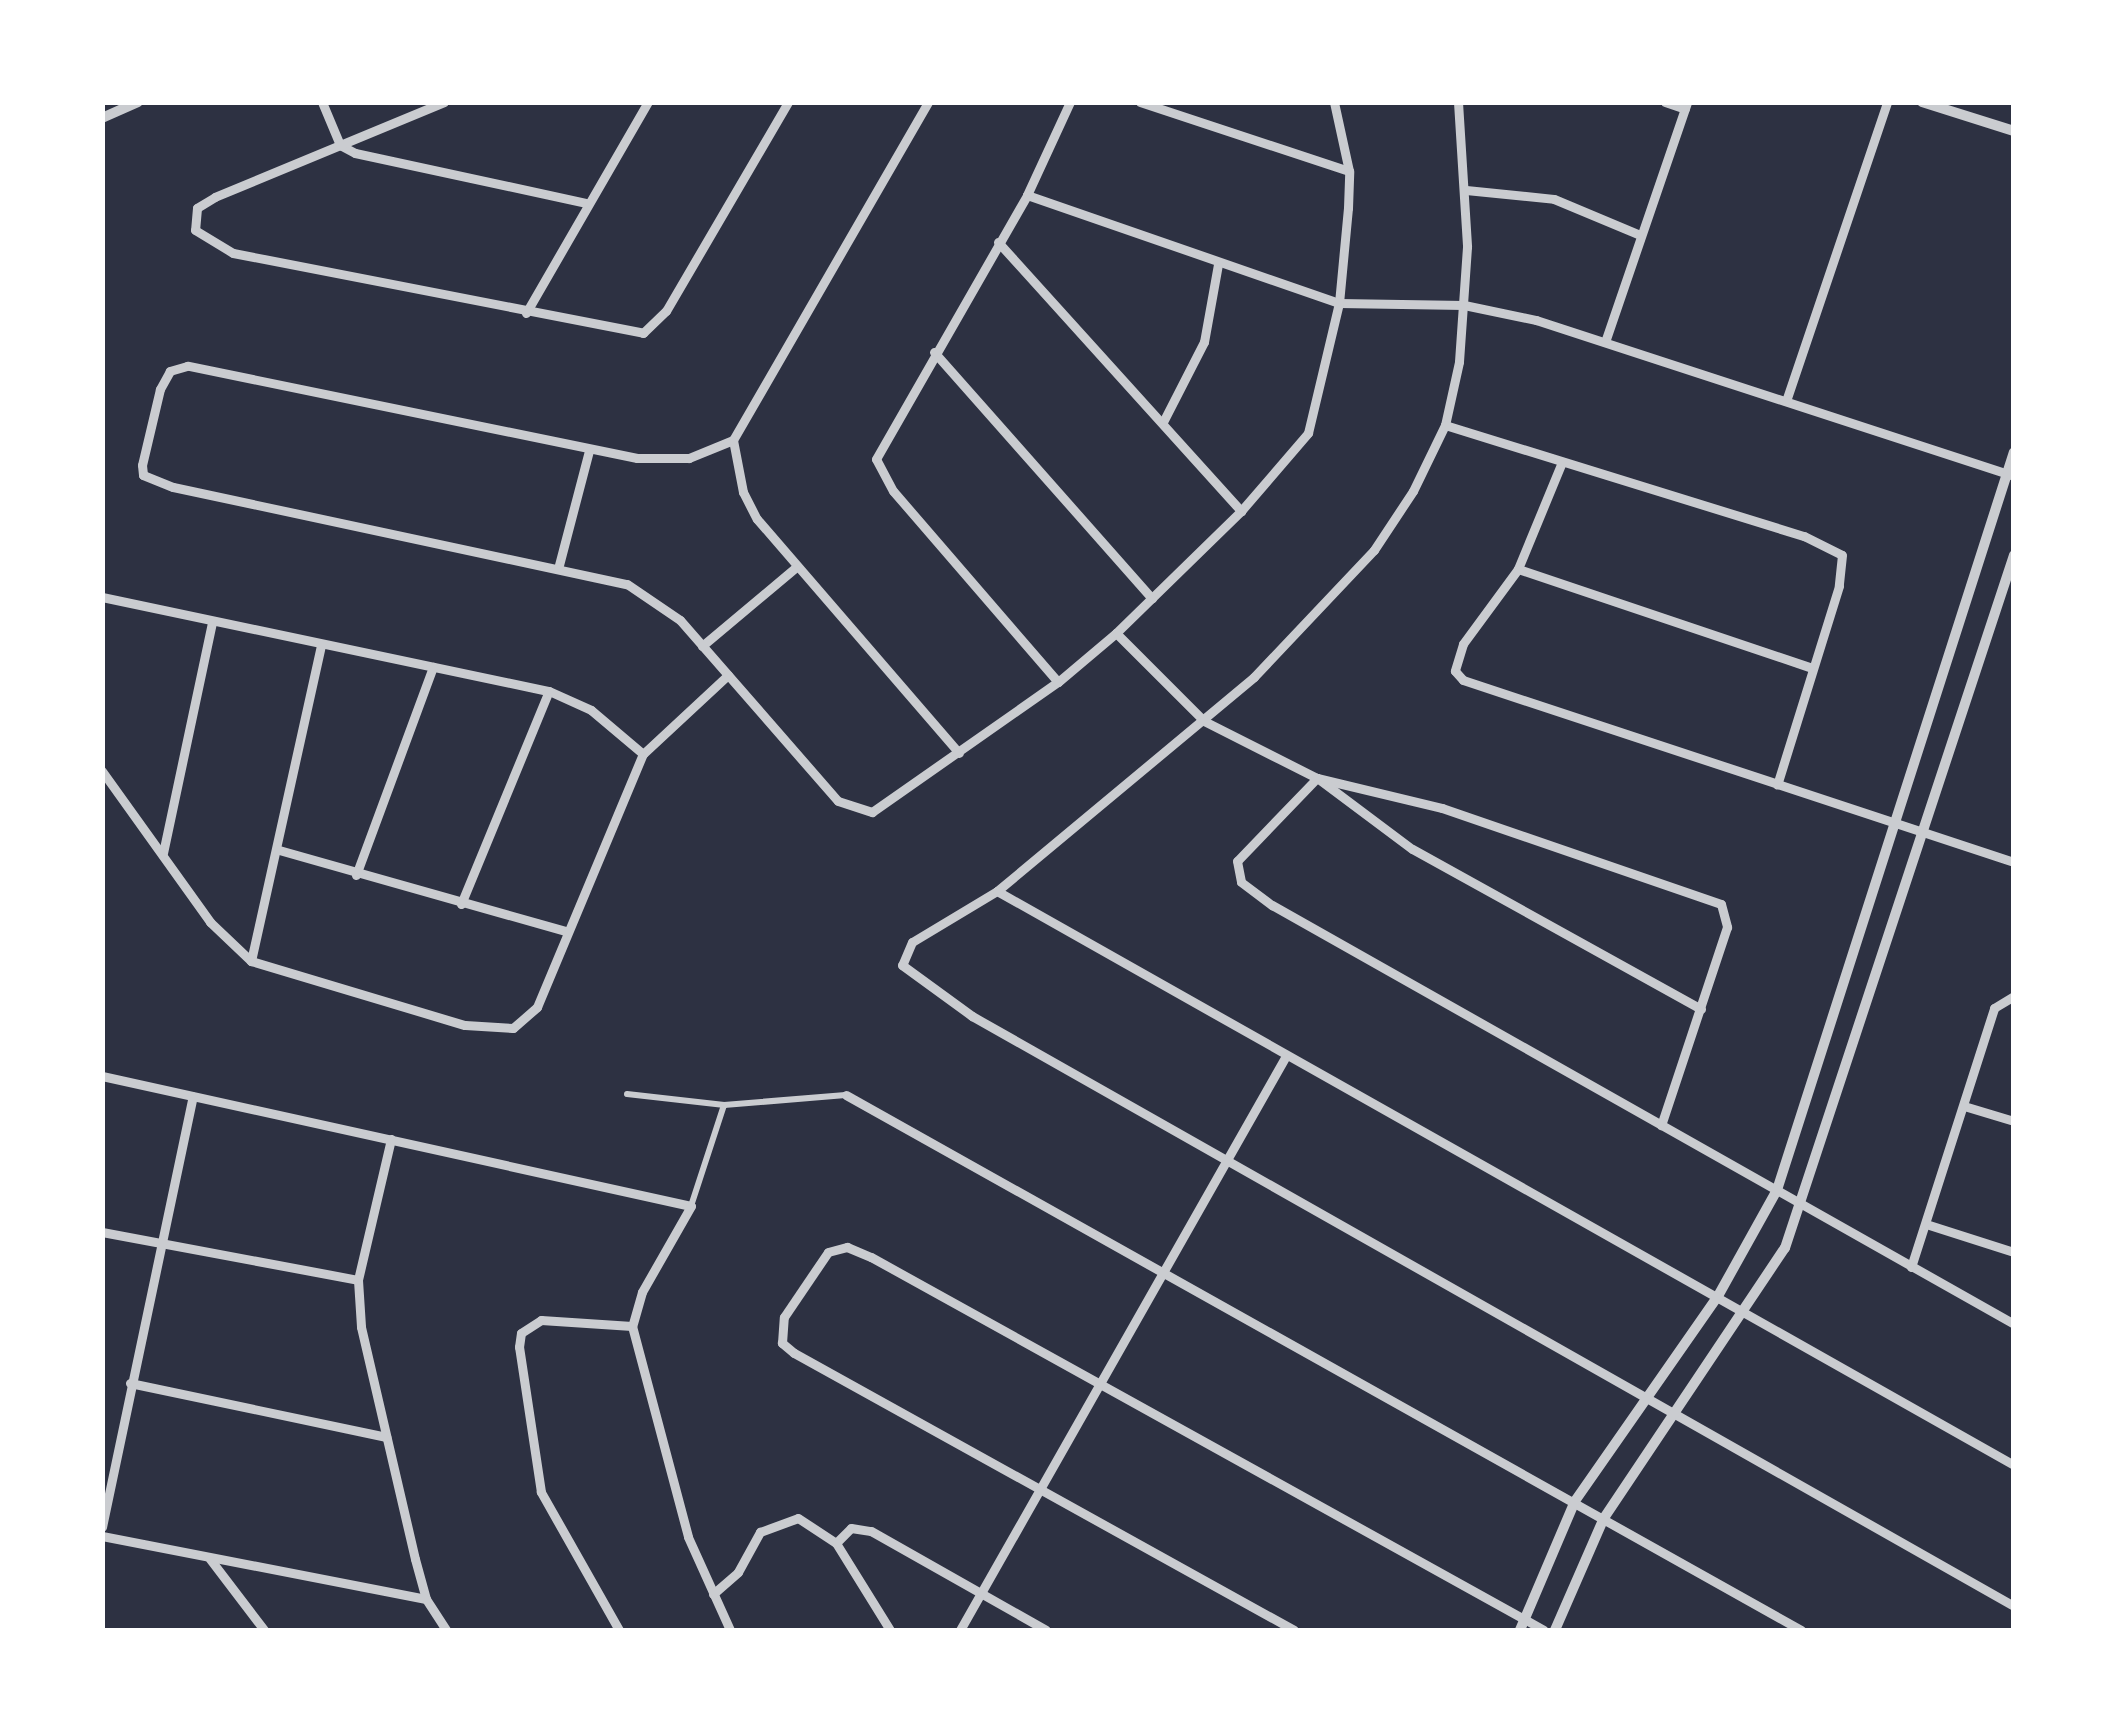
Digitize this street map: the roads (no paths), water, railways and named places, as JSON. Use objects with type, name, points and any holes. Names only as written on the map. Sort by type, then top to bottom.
[{"type":"street","points":[[102,118],[138,102]]},
{"type":"street","points":[[322,102],[340,145],[409,167],[587,203]]},
{"type":"street","points":[[444,102],[215,196],[197,208],[194,230],[233,253],[626,333],[655,326],[788,102]]},
{"type":"street","points":[[526,313],[648,102]]},
{"type":"street","points":[[928,102],[733,440],[743,492],[795,568],[959,754]]},
{"type":"street","points":[[1058,682],[882,475],[876,459],[880,445],[1027,195],[1070,102]]},
{"type":"street","points":[[1140,102],[1349,170]]},
{"type":"street","points":[[733,440],[670,461],[589,451],[195,367],[170,372],[153,410],[142,465],[151,480],[559,566],[641,592],[702,646],[838,801],[872,812],[1058,682],[1116,633],[1241,510],[1308,433],[1339,303],[1349,170],[1334,102]]},
{"type":"street","points":[[1458,102],[1466,190],[1464,305],[1445,425],[1414,491],[1374,550],[1254,678],[997,891],[912,942],[902,965],[941,997],[2014,1606]]},
{"type":"street","points":[[1605,342],[1686,106],[1665,102]]},
{"type":"street","points":[[1786,401],[1888,102]]},
{"type":"street","points":[[1922,102],[2014,131]]},
{"type":"street","points":[[1466,190],[1554,199],[1640,235]]},
{"type":"street","points":[[1027,195],[1339,303],[1464,305],[1605,342],[2010,475]]},
{"type":"street","points":[[998,242],[1241,510]]},
{"type":"street","points":[[1163,422],[1204,342],[1218,264]]},
{"type":"street","points":[[934,352],[1152,598]]},
{"type":"street","points":[[1445,425],[1804,536],[1842,555],[1777,785]]},
{"type":"street","points":[[559,566],[589,451]]},
{"type":"street","points":[[1522,1625],[1576,1501],[1718,1296],[1778,1190],[1892,822],[2010,475],[2014,452]]},
{"type":"street","points":[[1562,462],[1518,569],[1463,644],[1456,671],[1463,680],[2014,862]]},
{"type":"street","points":[[1555,1630],[1604,1518],[1746,1312],[1803,1205],[1919,832],[2014,555]]},
{"type":"street","points":[[702,646],[795,568]]},
{"type":"street","points":[[1518,569],[1812,668]]},
{"type":"street","points":[[102,598],[549,691],[591,710],[643,754]]},
{"type":"street","points":[[163,853],[212,622]]},
{"type":"street","points":[[1116,633],[1204,721],[1318,778],[1412,849],[1700,1009]]},
{"type":"street","points":[[251,961],[279,850],[321,645]]},
{"type":"street","points":[[356,875],[434,667]]},
{"type":"street","points":[[102,771],[210,922],[251,961],[465,1025],[513,1028],[537,1007],[643,754],[728,675]]},
{"type":"street","points":[[461,904],[549,691]]},
{"type":"street","points":[[1318,778],[1442,808],[1711,898],[1726,909],[1727,927],[1661,1125]]},
{"type":"street","points":[[1318,778],[1245,850],[1235,872],[1242,882],[2014,1324]]},
{"type":"street","points":[[279,850],[356,875],[568,932]]},
{"type":"street","points":[[997,891],[2014,1465]]},
{"type":"street","points":[[1911,1267],[1994,1008],[2014,996]]},
{"type":"street","points":[[960,1630],[1043,1492],[1286,1056]]},
{"type":"street","points":[[102,1076],[691,1206]]},
{"type":"street","points":[[628,1094],[724,1105],[846,1095],[1168,1270],[1801,1630]]},
{"type":"street","points":[[102,1527],[193,1098]]},
{"type":"street","points":[[724,1105],[691,1206],[642,1292],[632,1326],[669,1476],[730,1630]]},
{"type":"street","points":[[1964,1106],[2014,1122]]},
{"type":"street","points":[[391,1139],[358,1280],[360,1327],[426,1598],[446,1630]]},
{"type":"street","points":[[1926,1224],[2014,1252]]},
{"type":"street","points":[[102,1232],[358,1280]]},
{"type":"street","points":[[1294,1630],[794,1353],[782,1343],[784,1317],[828,1252],[847,1248],[871,1256],[1104,1384],[1522,1625],[1544,1630]]},
{"type":"street","points":[[618,1630],[554,1521],[533,1463],[519,1347],[521,1333],[541,1320],[632,1326]]},
{"type":"street","points":[[130,1383],[386,1437]]},
{"type":"street","points":[[713,1594],[738,1572],[760,1532],[778,1521],[810,1521],[836,1543],[890,1630]]},
{"type":"street","points":[[836,1543],[846,1530],[864,1528],[1046,1630]]},
{"type":"street","points":[[102,1536],[426,1598]]},
{"type":"street","points":[[210,1559],[264,1630]]}]
